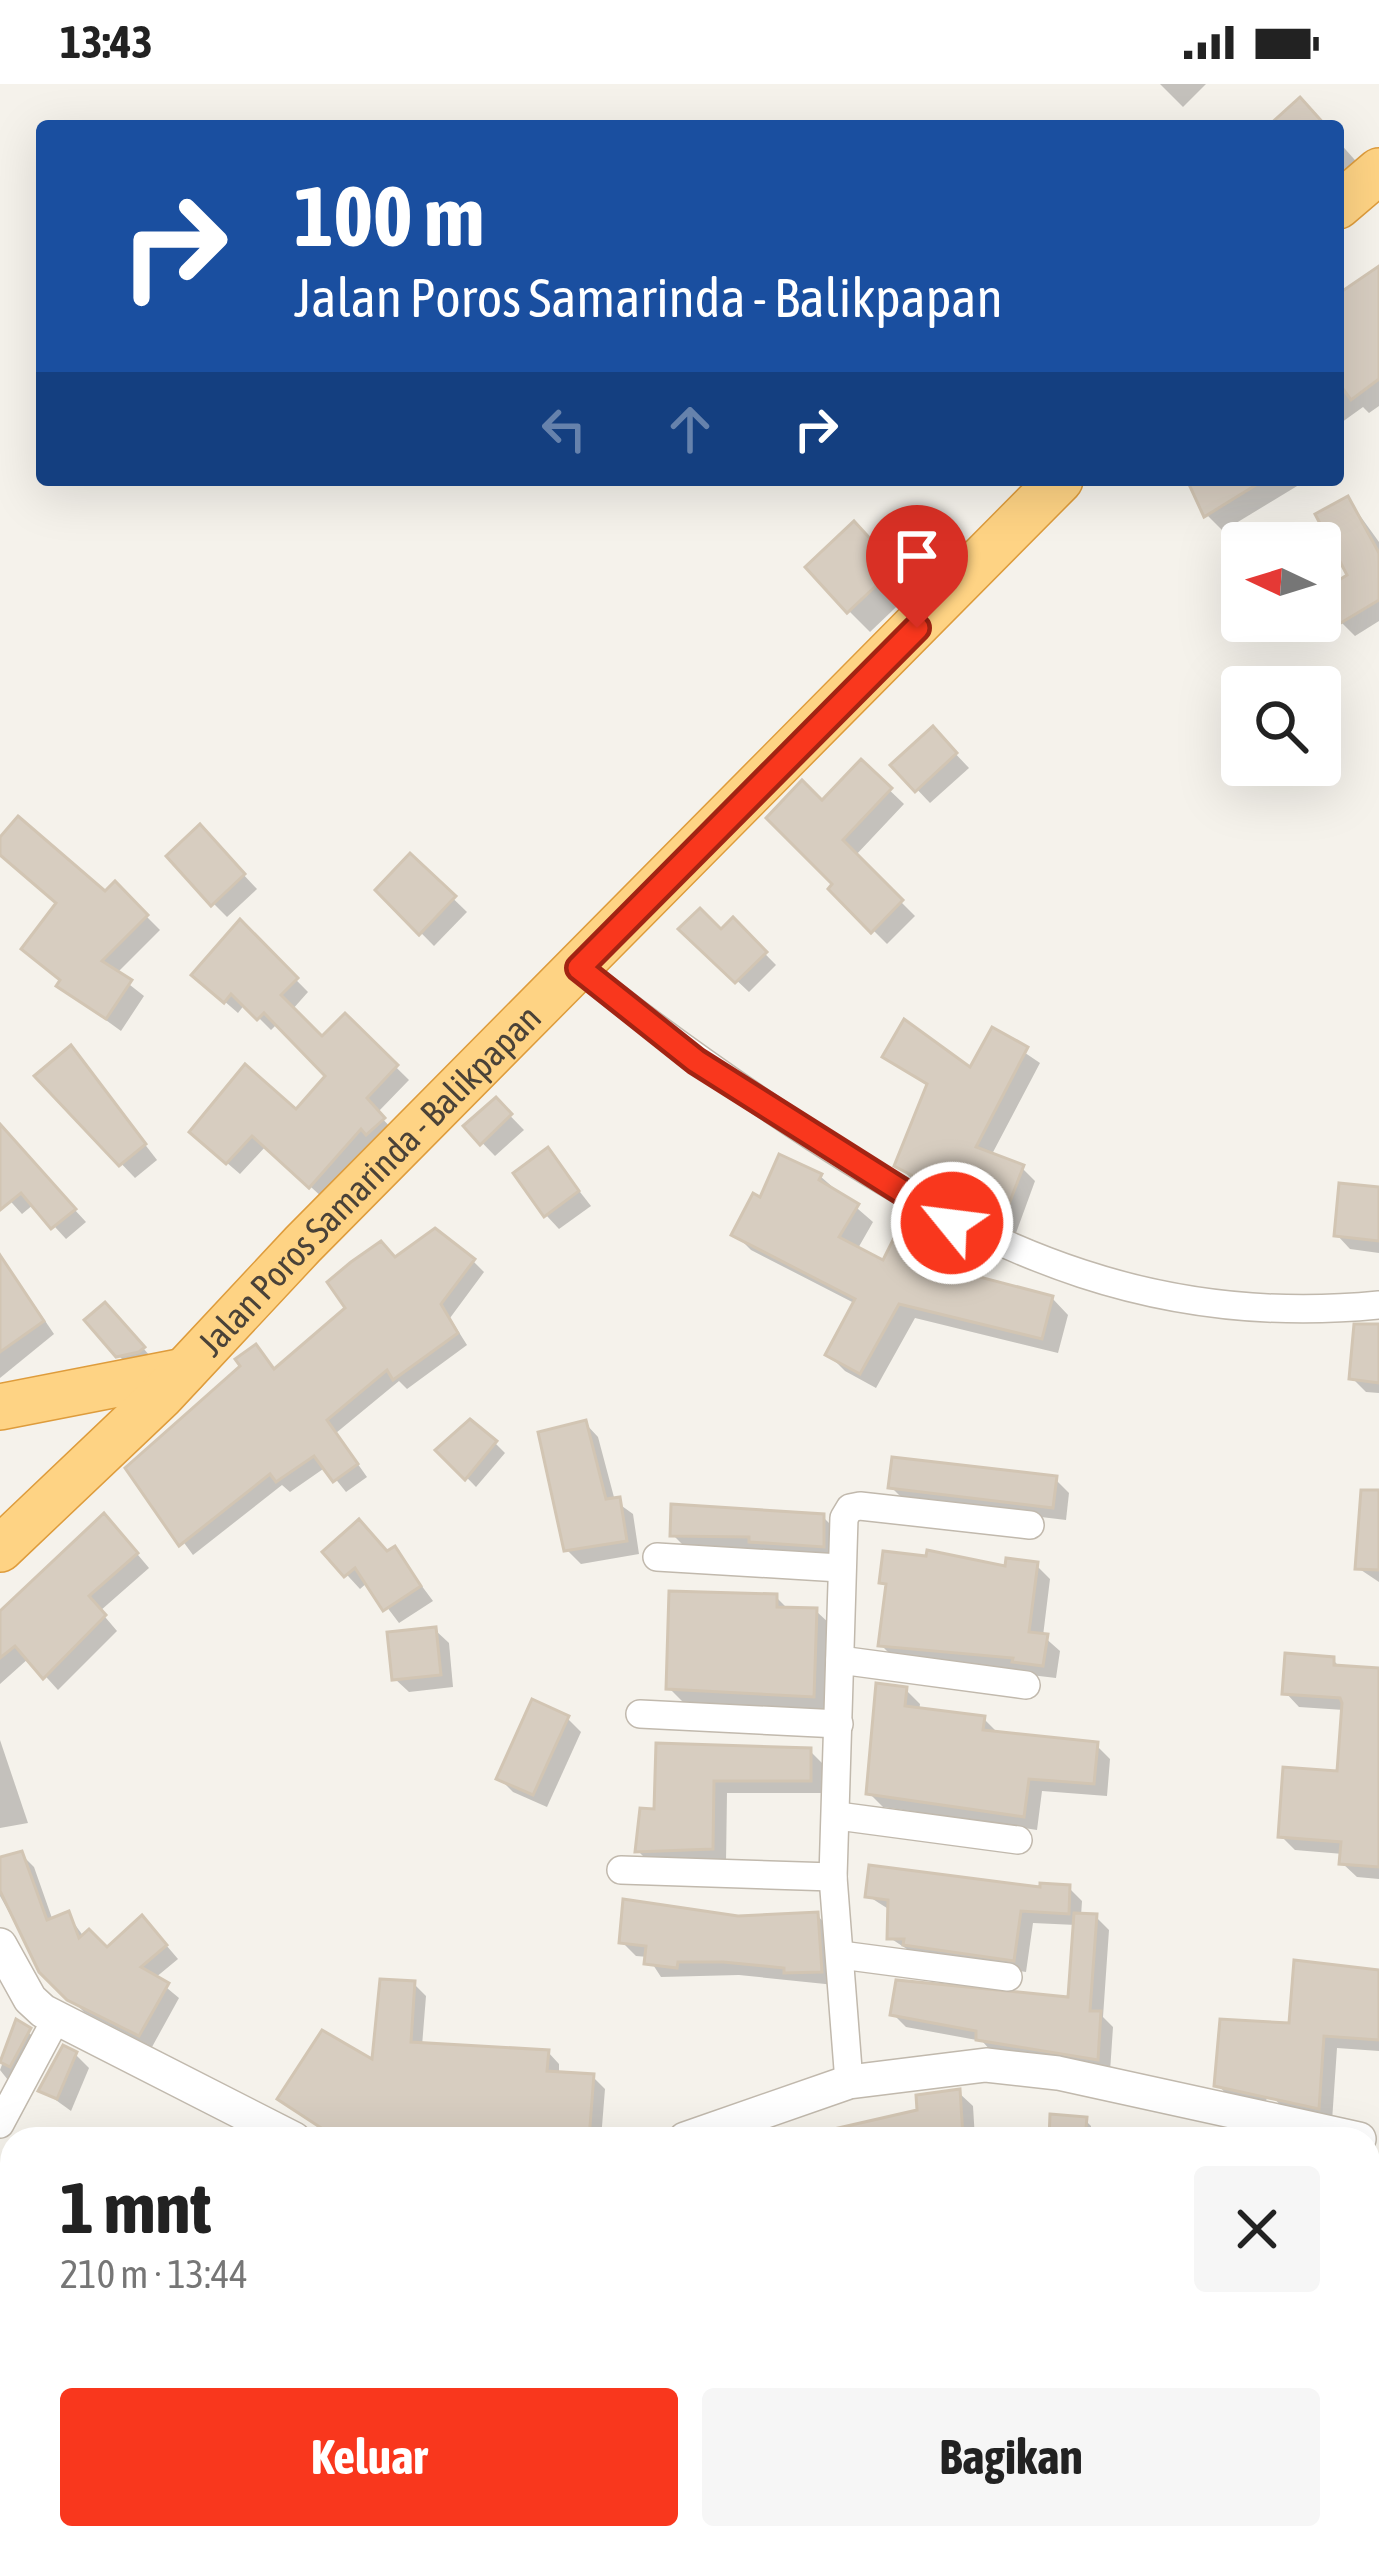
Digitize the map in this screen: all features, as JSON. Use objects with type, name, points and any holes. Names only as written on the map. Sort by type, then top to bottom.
[{"type":"highway","points":[[1344,201],[1379,171]]},
{"type":"highway","name":"Jalan Poros Samarinda - Balikpapan","points":[[0,1550],[184,1371],[303,1244],[1054,486]]},
{"type":"highway","name":"Jalan Poros Samarinda - Balikpapan","points":[[0,1407],[184,1371]]},
{"type":"street","points":[[579,968],[696,1061],[896,1192],[1036,1261],[1168,1295],[1263,1307],[1379,1305]]},
{"type":"street","points":[[849,2083],[833,1877],[838,1816],[840,1568],[850,1508],[1030,1525]]},
{"type":"street","points":[[657,1557],[840,1568]]},
{"type":"street","points":[[840,1660],[1026,1685]]},
{"type":"street","points":[[640,1714],[839,1724]]},
{"type":"street","points":[[838,1816],[1018,1840]]},
{"type":"street","points":[[621,1870],[833,1877]]},
{"type":"street","points":[[0,1945],[30,1999],[56,2019],[270,2127]]},
{"type":"street","points":[[841,1955],[1008,1978]]},
{"type":"street","points":[[0,2124],[56,2019]]},
{"type":"street","points":[[720,2127],[849,2083],[965,2065],[1013,2067],[1301,2127]]},
{"type":"building","points":[[1300,97],[1321,120],[1275,120]]},
{"type":"building","points":[[1379,266],[1379,379],[1351,400],[1344,390],[1344,290]]},
{"type":"building","points":[[1190,486],[1254,486],[1204,517]]},
{"type":"building","points":[[1348,496],[1379,553],[1379,600],[1341,623],[1341,579],[1347,575],[1341,564],[1341,522],[1319,522],[1315,514]]},
{"type":"building","points":[[854,521],[896,567],[847,613],[805,567]]},
{"type":"building","points":[[933,726],[957,753],[915,792],[890,765]]},
{"type":"building","points":[[861,759],[892,788],[843,840],[903,900],[871,933],[828,889],[832,884],[766,818],[802,780],[822,800]]},
{"type":"building","points":[[18,816],[105,891],[115,881],[148,915],[102,961],[132,980],[106,1019],[56,986],[60,980],[21,949],[56,903],[0,855],[0,837]]},
{"type":"building","points":[[200,824],[245,874],[211,906],[166,856]]},
{"type":"building","points":[[410,853],[456,896],[419,935],[375,890]]},
{"type":"building","points":[[700,908],[721,929],[733,917],[767,952],[735,983],[678,929]]},
{"type":"building","points":[[240,919],[298,978],[281,995],[322,1036],[345,1013],[398,1065],[367,1098],[385,1118],[366,1135],[361,1129],[309,1188],[252,1136],[226,1164],[189,1132],[245,1064],[296,1109],[325,1076],[264,1013],[257,1020],[231,994],[224,1003],[191,975]]},
{"type":"building","points":[[904,1019],[970,1067],[992,1027],[1028,1047],[976,1147],[1024,1165],[1002,1222],[894,1166],[927,1084],[882,1057]]},
{"type":"building","points":[[71,1045],[146,1144],[119,1166],[34,1076]]},
{"type":"building","points":[[496,1097],[512,1114],[480,1145],[463,1126]]},
{"type":"building","points":[[0,1124],[76,1209],[51,1229],[21,1193],[0,1210]]},
{"type":"building","points":[[548,1147],[579,1191],[544,1217],[513,1173]]},
{"type":"building","points":[[779,1154],[822,1174],[819,1180],[859,1204],[839,1237],[883,1260],[906,1214],[958,1241],[945,1268],[1053,1296],[1042,1339],[899,1304],[860,1374],[825,1355],[855,1299],[731,1235],[753,1193],[760,1197]]},
{"type":"building","points":[[1339,1183],[1379,1187],[1379,1241],[1334,1236]]},
{"type":"building","points":[[435,1228],[475,1259],[441,1304],[458,1333],[393,1380],[387,1370],[327,1420],[358,1464],[333,1482],[314,1456],[276,1482],[270,1474],[179,1546],[125,1468],[240,1366],[235,1359],[256,1344],[274,1369],[345,1308],[327,1282],[351,1262],[381,1241],[395,1257]]},
{"type":"building","points":[[0,1255],[44,1321],[0,1352]]},
{"type":"building","points":[[105,1302],[145,1347],[139,1352],[116,1357],[84,1320]]},
{"type":"building","points":[[1354,1324],[1379,1324],[1379,1383],[1349,1379]]},
{"type":"building","points":[[470,1419],[497,1441],[465,1480],[435,1450]]},
{"type":"building","points":[[586,1420],[606,1499],[620,1497],[627,1541],[564,1551],[538,1432]]},
{"type":"building","points":[[892,1457],[1057,1476],[1053,1508],[888,1488]]},
{"type":"building","points":[[1361,1490],[1379,1490],[1379,1570],[1355,1569]]},
{"type":"building","points":[[671,1504],[824,1514],[824,1547],[749,1542],[749,1537],[670,1536]]},
{"type":"building","points":[[104,1513],[138,1553],[89,1596],[106,1615],[43,1679],[15,1646],[0,1658],[0,1611]]},
{"type":"building","points":[[359,1519],[387,1551],[395,1546],[421,1586],[383,1611],[355,1568],[344,1577],[322,1552]]},
{"type":"building","points":[[927,1550],[1005,1566],[1006,1558],[1038,1562],[1029,1632],[1048,1634],[1043,1666],[1012,1662],[1013,1658],[878,1646],[886,1584],[879,1583],[883,1551],[926,1556]]},
{"type":"building","points":[[669,1591],[777,1594],[777,1607],[817,1608],[814,1697],[666,1689]]},
{"type":"building","points":[[436,1627],[441,1675],[392,1680],[387,1632]]},
{"type":"building","points":[[1285,1653],[1334,1657],[1334,1665],[1379,1668],[1379,1867],[1339,1864],[1341,1842],[1278,1837],[1283,1767],[1337,1771],[1342,1703],[1340,1698],[1282,1694]]},
{"type":"building","points":[[876,1683],[907,1687],[905,1706],[985,1716],[983,1730],[1098,1742],[1094,1784],[1029,1779],[1024,1817],[866,1794]]},
{"type":"building","points":[[532,1699],[569,1716],[533,1795],[496,1779]]},
{"type":"building","points":[[656,1743],[811,1748],[811,1781],[714,1781],[713,1849],[635,1852],[640,1808],[654,1809]]},
{"type":"building","points":[[22,1851],[47,1920],[69,1911],[79,1938],[89,1929],[107,1947],[142,1915],[167,1945],[141,1967],[169,1983],[139,2036],[67,2000],[39,1972],[0,1891],[0,1857]]},
{"type":"building","points":[[869,1865],[1040,1887],[1040,1883],[1070,1885],[1069,1914],[1021,1911],[1014,1961],[903,1945],[904,1939],[887,1939],[888,1900],[865,1897]]},
{"type":"building","points":[[623,1899],[738,1916],[818,1912],[822,1972],[784,1973],[784,1968],[723,1962],[678,1962],[677,1968],[644,1964],[646,1946],[619,1943]]},
{"type":"building","points":[[1074,1913],[1097,1914],[1090,2011],[1101,2011],[1098,2060],[976,2040],[976,2031],[890,2015],[896,1980],[1068,1997]]},
{"type":"building","points":[[1294,1960],[1379,1970],[1379,2040],[1324,2036],[1319,2109],[1214,2086],[1220,2019],[1289,2023]]},
{"type":"building","points":[[380,1979],[415,1981],[411,2042],[549,2050],[547,2071],[594,2074],[590,2127],[320,2127],[277,2099],[322,2030],[372,2059]]},
{"type":"building","points":[[16,2019],[31,2028],[10,2067],[0,2062]]},
{"type":"building","points":[[63,2045],[77,2052],[57,2099],[38,2091]]},
{"type":"building","points":[[960,2089],[962,2127],[843,2127],[917,2110],[916,2095]]},
{"type":"building","points":[[1050,2114],[1087,2117],[1086,2127],[1049,2127]]},
{"type":"route","points":[[917,628],[579,968],[696,1061],[896,1192],[952,1223]]}]
